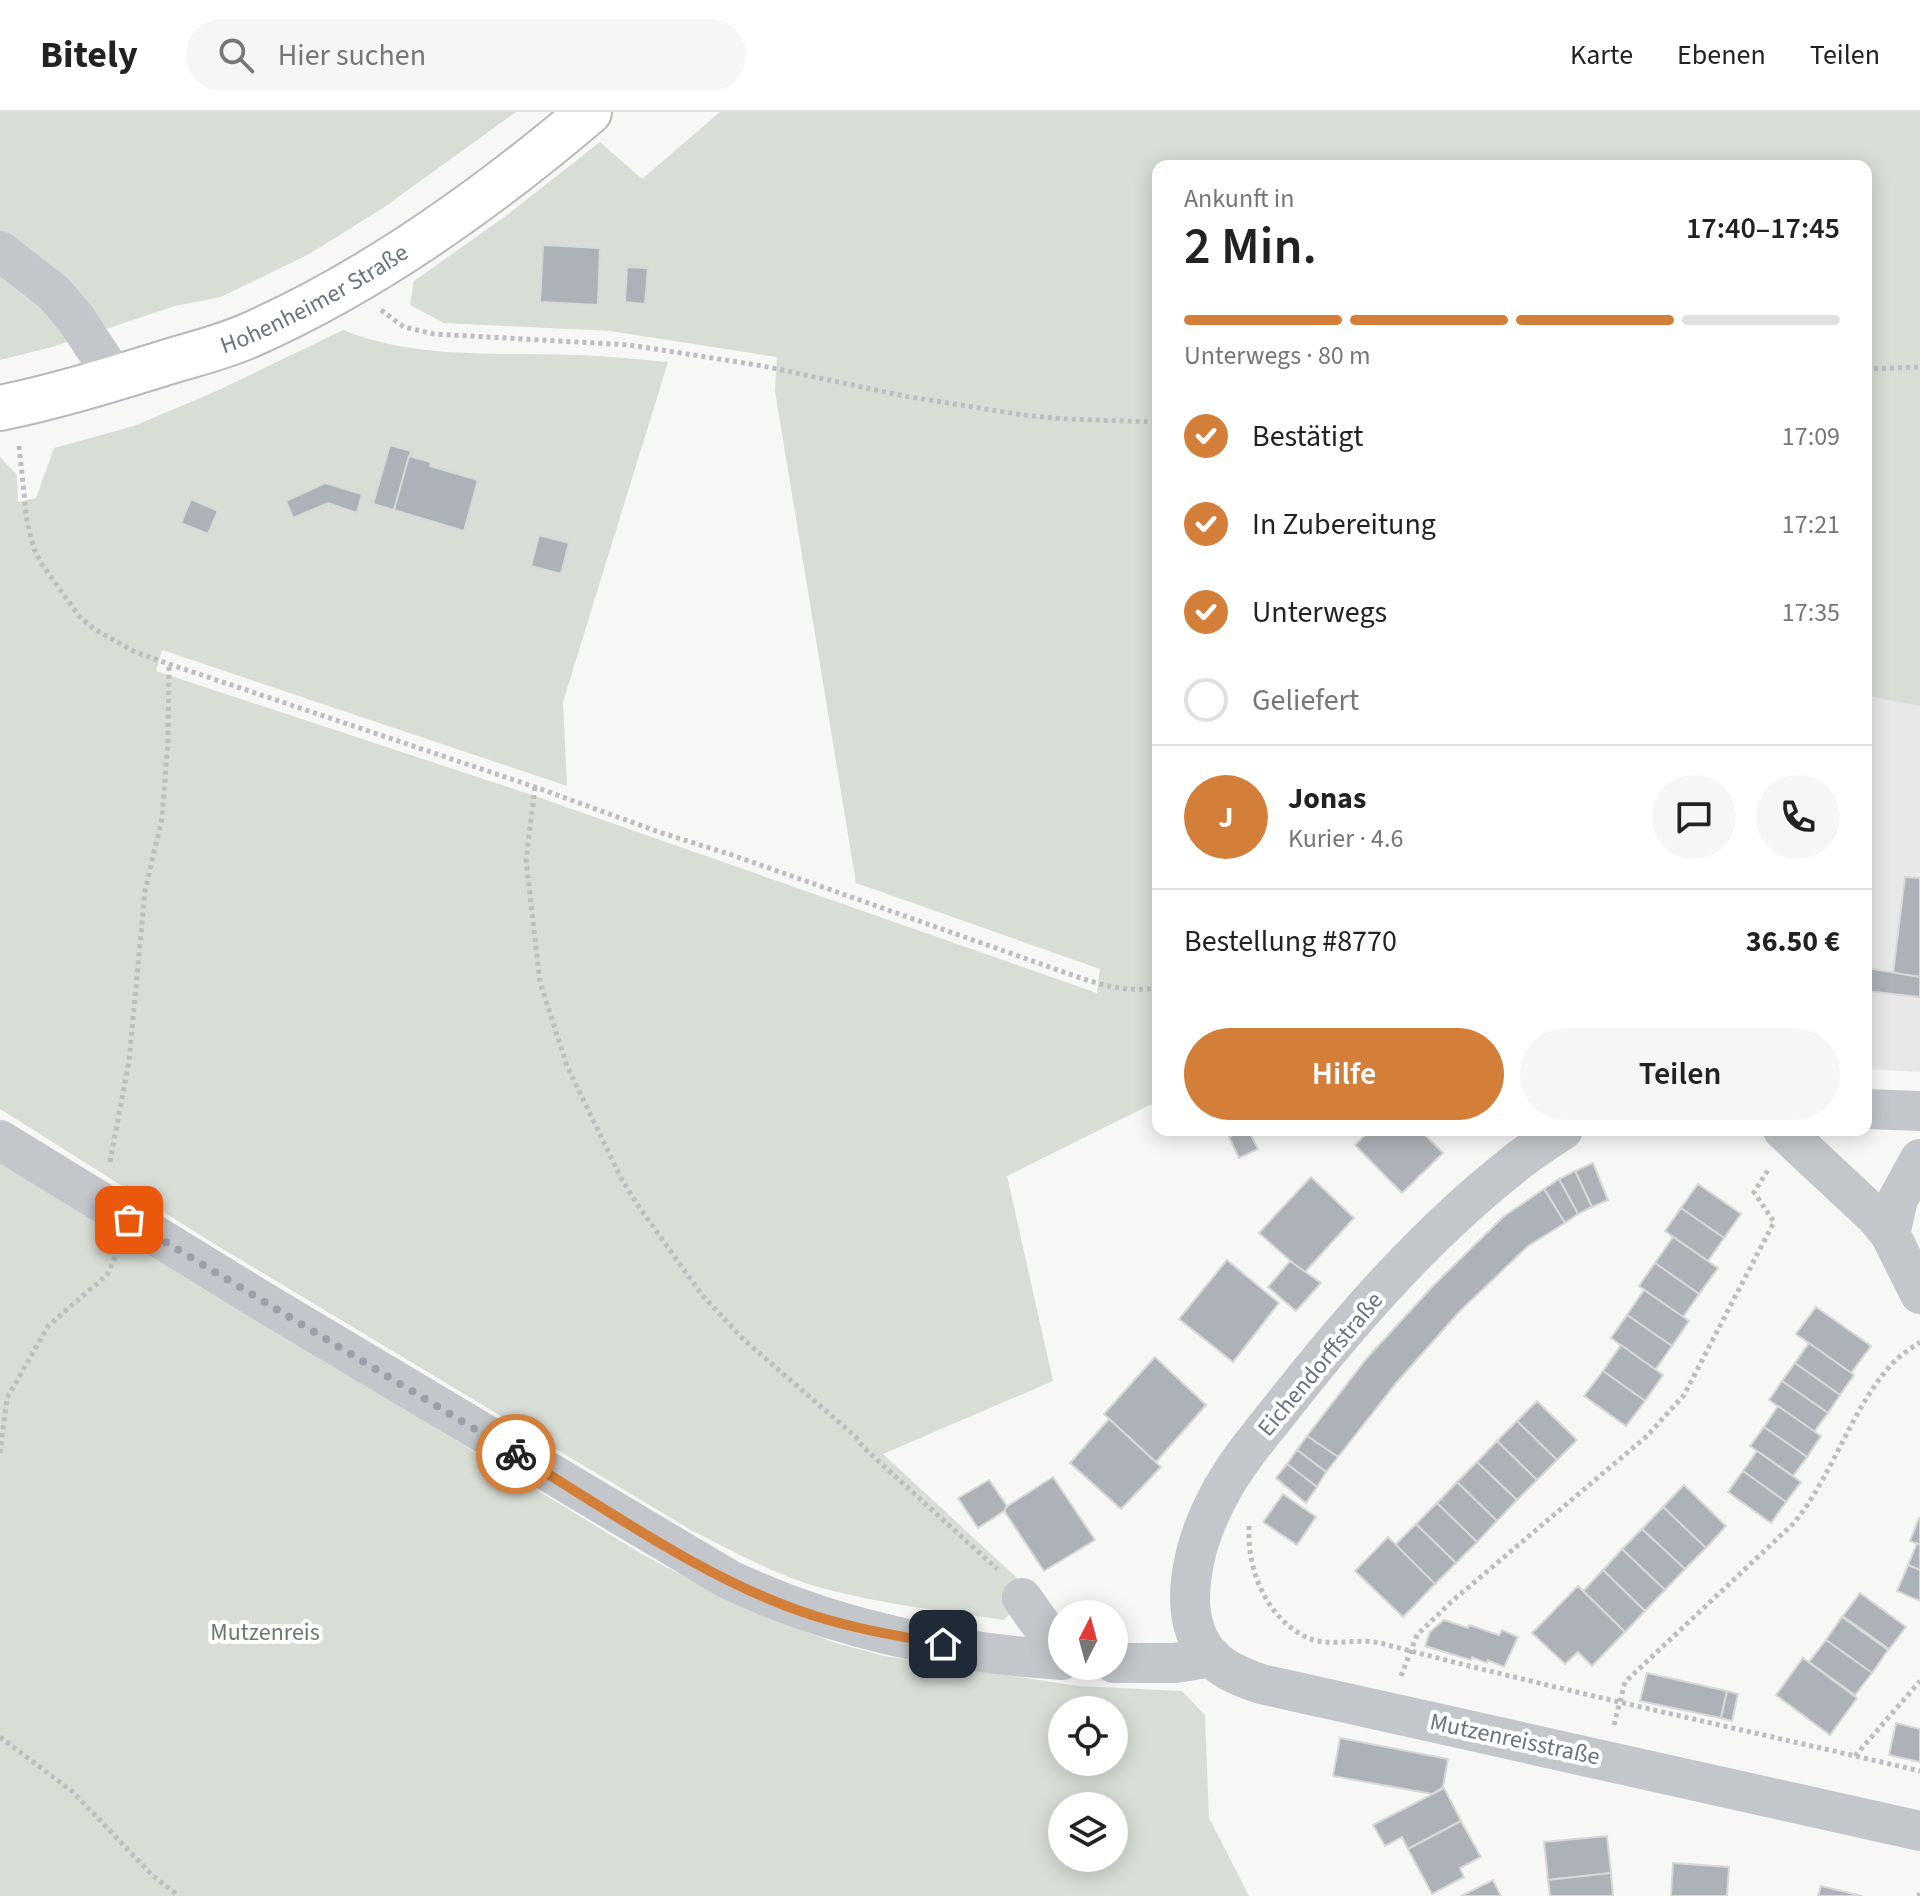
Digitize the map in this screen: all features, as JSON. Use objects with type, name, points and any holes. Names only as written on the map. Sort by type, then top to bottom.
[{"type":"main road","name":"Hohenheimer Straße","points":[[6,407],[115,378],[248,336],[351,282],[404,250],[589,112]]},
{"type":"street","points":[[0,251],[54,293],[76,319],[115,378]]},
{"type":"street","points":[[1872,1109],[1920,1111]]},
{"type":"street","name":"Eichendorffstraße","points":[[1212,1657],[1196,1631],[1191,1614],[1192,1588],[1207,1523],[1231,1476],[1325,1353],[1381,1289],[1492,1183],[1555,1136]]},
{"type":"street","points":[[1789,1136],[1890,1234],[1920,1294]]},
{"type":"street","points":[[0,1140],[666,1544],[769,1599],[856,1628],[990,1652],[1048,1659]]},
{"type":"street","points":[[1890,1234],[1898,1199],[1920,1159]]},
{"type":"street","points":[[1022,1598],[1048,1637]]},
{"type":"street","points":[[1128,1663],[1175,1663],[1212,1657]]},
{"type":"street","name":"Mutzenreisstraße","points":[[1212,1657],[1240,1676],[1261,1684],[1920,1831]]},
{"type":"path","points":[[351,282],[394,321],[419,332],[630,345],[763,366],[904,396],[1023,415],[1088,421],[1152,422]]},
{"type":"path","points":[[1872,369],[1920,367]]},
{"type":"path","points":[[6,407],[22,460],[27,522],[34,549],[79,616],[114,642],[169,664],[535,787],[1098,984],[1136,990],[1152,988]]},
{"type":"path","points":[[92,1198],[111,1158],[129,1061],[142,910],[162,818],[168,740],[169,664]]},
{"type":"path","points":[[535,787],[526,860],[540,982],[567,1066],[621,1178],[702,1295],[742,1338],[856,1437],[863,1447],[996,1568],[1022,1598]]},
{"type":"path","points":[[1389,1711],[1417,1635],[1451,1602],[1647,1436],[1684,1395],[1774,1222],[1754,1192],[1766,1174]]},
{"type":"path","points":[[0,1453],[5,1408],[11,1390],[48,1326],[107,1275],[129,1220]]},
{"type":"path","points":[[1619,1702],[1625,1682],[1794,1523],[1870,1393],[1891,1364],[1920,1342]]},
{"type":"path","points":[[1250,1516],[1249,1536],[1255,1575],[1268,1601],[1287,1624],[1309,1639],[1319,1642],[1368,1640],[1920,1771]]},
{"type":"path","points":[[1854,1757],[1920,1681]]},
{"type":"path","points":[[2,1741],[73,1792],[153,1876],[179,1896]]},
{"type":"shaded area","points":[[1872,697],[1920,706],[1920,1072],[1872,1069]]},
{"type":"green space","points":[[0,112],[516,112],[383,208],[309,254],[221,297],[175,306],[52,347],[0,360]]},
{"type":"green space","points":[[720,112],[1920,112],[1920,706],[1872,697],[1872,160],[1152,160],[1152,1104],[1007,1176],[1053,1381],[883,1454],[1029,1589],[1004,1620],[889,1603],[821,1588],[771,1569],[691,1530],[216,1245],[0,1109],[0,457],[17,475],[18,502],[36,498],[54,448],[134,426],[221,389],[343,330],[400,346],[458,353],[587,355],[668,362],[563,702],[567,786],[162,650],[156,671],[526,793],[1097,993],[1100,969],[856,883],[775,391],[777,357],[610,331],[444,323],[410,305],[414,281],[507,215],[600,142],[642,179]]},
{"type":"green space","name":"Mutzenreis","points":[[0,1161],[640,1553],[748,1610],[836,1643],[884,1656],[1078,1686],[1182,1691],[1205,1715],[1209,1818],[1249,1896],[0,1896]]},
{"type":"building","points":[[543,245],[600,248],[598,305],[540,302]]},
{"type":"building","points":[[627,267],[648,268],[645,304],[625,302]]},
{"type":"building","points":[[390,445],[411,451],[394,510],[373,504]]},
{"type":"building","points":[[409,456],[431,462],[430,466],[478,480],[464,531],[394,510]]},
{"type":"building","points":[[325,483],[362,494],[357,513],[328,503],[293,518],[286,501]]},
{"type":"building","points":[[191,499],[218,511],[208,534],[181,523]]},
{"type":"building","points":[[539,535],[569,543],[561,574],[531,566]]},
{"type":"building","points":[[1905,877],[1920,878],[1920,977],[1893,974]]},
{"type":"building","points":[[1872,969],[1920,977],[1920,997],[1872,992]]},
{"type":"building","points":[[1251,1136],[1258,1149],[1239,1158],[1229,1137]]},
{"type":"building","points":[[1364,1136],[1426,1136],[1443,1153],[1402,1193],[1355,1145]]},
{"type":"building","points":[[1593,1163],[1608,1200],[1592,1207],[1575,1171]]},
{"type":"building","points":[[1575,1171],[1592,1207],[1578,1214],[1559,1179]]},
{"type":"building","points":[[1311,1177],[1354,1218],[1304,1273],[1259,1233]]},
{"type":"building","points":[[1559,1179],[1578,1214],[1565,1223],[1544,1189]]},
{"type":"building","points":[[1698,1184],[1741,1214],[1724,1238],[1681,1208]]},
{"type":"building","points":[[1544,1189],[1565,1223],[1528,1246],[1460,1311],[1397,1382],[1338,1457],[1307,1436],[1367,1358],[1434,1285],[1503,1217]]},
{"type":"building","points":[[1681,1208],[1724,1238],[1708,1261],[1665,1231]]},
{"type":"building","points":[[1673,1237],[1718,1268],[1699,1294],[1655,1263]]},
{"type":"building","points":[[1227,1260],[1279,1303],[1233,1362],[1179,1319]]},
{"type":"building","points":[[1290,1261],[1321,1283],[1296,1311],[1268,1287]]},
{"type":"building","points":[[1655,1263],[1699,1294],[1683,1317],[1639,1286]]},
{"type":"building","points":[[1644,1290],[1689,1321],[1672,1346],[1627,1315]]},
{"type":"building","points":[[1816,1307],[1871,1346],[1851,1373],[1796,1334]]},
{"type":"building","points":[[1627,1315],[1672,1346],[1655,1370],[1611,1338]]},
{"type":"building","points":[[1809,1343],[1854,1375],[1840,1395],[1795,1363]]},
{"type":"building","points":[[1621,1345],[1663,1375],[1645,1401],[1603,1371]]},
{"type":"building","points":[[1155,1357],[1206,1405],[1156,1462],[1104,1414]]},
{"type":"building","points":[[1795,1363],[1840,1395],[1828,1413],[1782,1381]]},
{"type":"building","points":[[1603,1371],[1645,1401],[1626,1426],[1584,1396]]},
{"type":"building","points":[[1782,1381],[1828,1413],[1814,1432],[1769,1400]]},
{"type":"building","points":[[1537,1401],[1577,1440],[1557,1460],[1517,1421]]},
{"type":"building","points":[[1778,1406],[1821,1436],[1807,1457],[1764,1427]]},
{"type":"building","points":[[1109,1419],[1161,1467],[1121,1509],[1070,1463]]},
{"type":"building","points":[[1517,1421],[1557,1460],[1537,1480],[1497,1441]]},
{"type":"building","points":[[1764,1427],[1807,1457],[1793,1476],[1750,1446]]},
{"type":"building","points":[[1307,1436],[1338,1457],[1326,1472],[1297,1450]]},
{"type":"building","points":[[1497,1441],[1537,1480],[1517,1500],[1477,1462]]},
{"type":"building","points":[[1297,1450],[1326,1472],[1317,1487],[1287,1464]]},
{"type":"building","points":[[1757,1451],[1801,1482],[1786,1502],[1743,1471]]},
{"type":"building","points":[[1477,1462],[1517,1500],[1497,1521],[1457,1482]]},
{"type":"building","points":[[1287,1464],[1317,1487],[1306,1503],[1276,1478]]},
{"type":"building","points":[[1743,1471],[1786,1502],[1771,1523],[1728,1492]]},
{"type":"building","points":[[1053,1477],[1095,1540],[1044,1571],[1003,1509]]},
{"type":"building","points":[[989,1480],[1007,1506],[978,1528],[958,1498]]},
{"type":"building","points":[[1457,1482],[1497,1521],[1477,1542],[1437,1503]]},
{"type":"building","points":[[1684,1485],[1726,1526],[1706,1548],[1663,1507]]},
{"type":"building","points":[[1283,1494],[1316,1517],[1297,1545],[1263,1522]]},
{"type":"building","points":[[1437,1503],[1477,1542],[1456,1563],[1416,1524]]},
{"type":"building","points":[[1663,1507],[1706,1548],[1685,1569],[1642,1529]]},
{"type":"building","points":[[1920,1519],[1920,1545],[1910,1541]]},
{"type":"building","points":[[1416,1524],[1456,1563],[1435,1584],[1395,1545]]},
{"type":"building","points":[[1642,1529],[1685,1569],[1665,1590],[1622,1549]]},
{"type":"building","points":[[1388,1537],[1435,1584],[1403,1617],[1355,1571]]},
{"type":"building","points":[[1917,1543],[1920,1545],[1920,1570],[1908,1565]]},
{"type":"building","points":[[1622,1549],[1665,1590],[1645,1611],[1603,1570]]},
{"type":"building","points":[[1908,1565],[1920,1570],[1920,1601],[1897,1591]]},
{"type":"building","points":[[1603,1570],[1645,1611],[1625,1632],[1583,1591]]},
{"type":"building","points":[[1578,1586],[1625,1632],[1592,1666],[1578,1652],[1565,1664],[1532,1633]]},
{"type":"building","points":[[1860,1593],[1906,1627],[1889,1649],[1843,1616]]},
{"type":"building","points":[[1842,1617],[1888,1650],[1872,1673],[1826,1640]]},
{"type":"building","points":[[1444,1620],[1499,1635],[1502,1630],[1518,1637],[1504,1667],[1488,1660],[1487,1663],[1472,1657],[1471,1660],[1425,1646],[1430,1632]]},
{"type":"building","points":[[1826,1640],[1872,1673],[1855,1695],[1809,1662]]},
{"type":"building","points":[[1803,1658],[1857,1698],[1830,1735],[1776,1695]]},
{"type":"building","points":[[1647,1673],[1727,1691],[1721,1718],[1640,1701]]},
{"type":"building","points":[[1727,1691],[1738,1694],[1732,1721],[1721,1718]]},
{"type":"building","points":[[1896,1723],[1920,1729],[1920,1762],[1889,1755]]},
{"type":"building","points":[[1340,1738],[1448,1759],[1443,1787],[1432,1794],[1333,1776]]},
{"type":"building","points":[[1444,1788],[1461,1821],[1408,1849],[1402,1837],[1385,1846],[1373,1825]]},
{"type":"building","points":[[1461,1821],[1481,1857],[1460,1868],[1464,1877],[1432,1894],[1408,1849]]},
{"type":"building","points":[[1607,1836],[1611,1873],[1548,1880],[1544,1842]]},
{"type":"building","points":[[1673,1863],[1729,1867],[1727,1896],[1671,1896]]},
{"type":"building","points":[[1611,1873],[1613,1896],[1550,1896],[1548,1880]]},
{"type":"building","points":[[1493,1880],[1501,1896],[1461,1896]]},
{"type":"building","points":[[1821,1886],[1862,1896],[1818,1896]]},
{"type":"way so far","points":[[129,1220],[516,1454]]},
{"type":"route","points":[[516,1454],[679,1552],[769,1599],[856,1628],[943,1644]]}]
